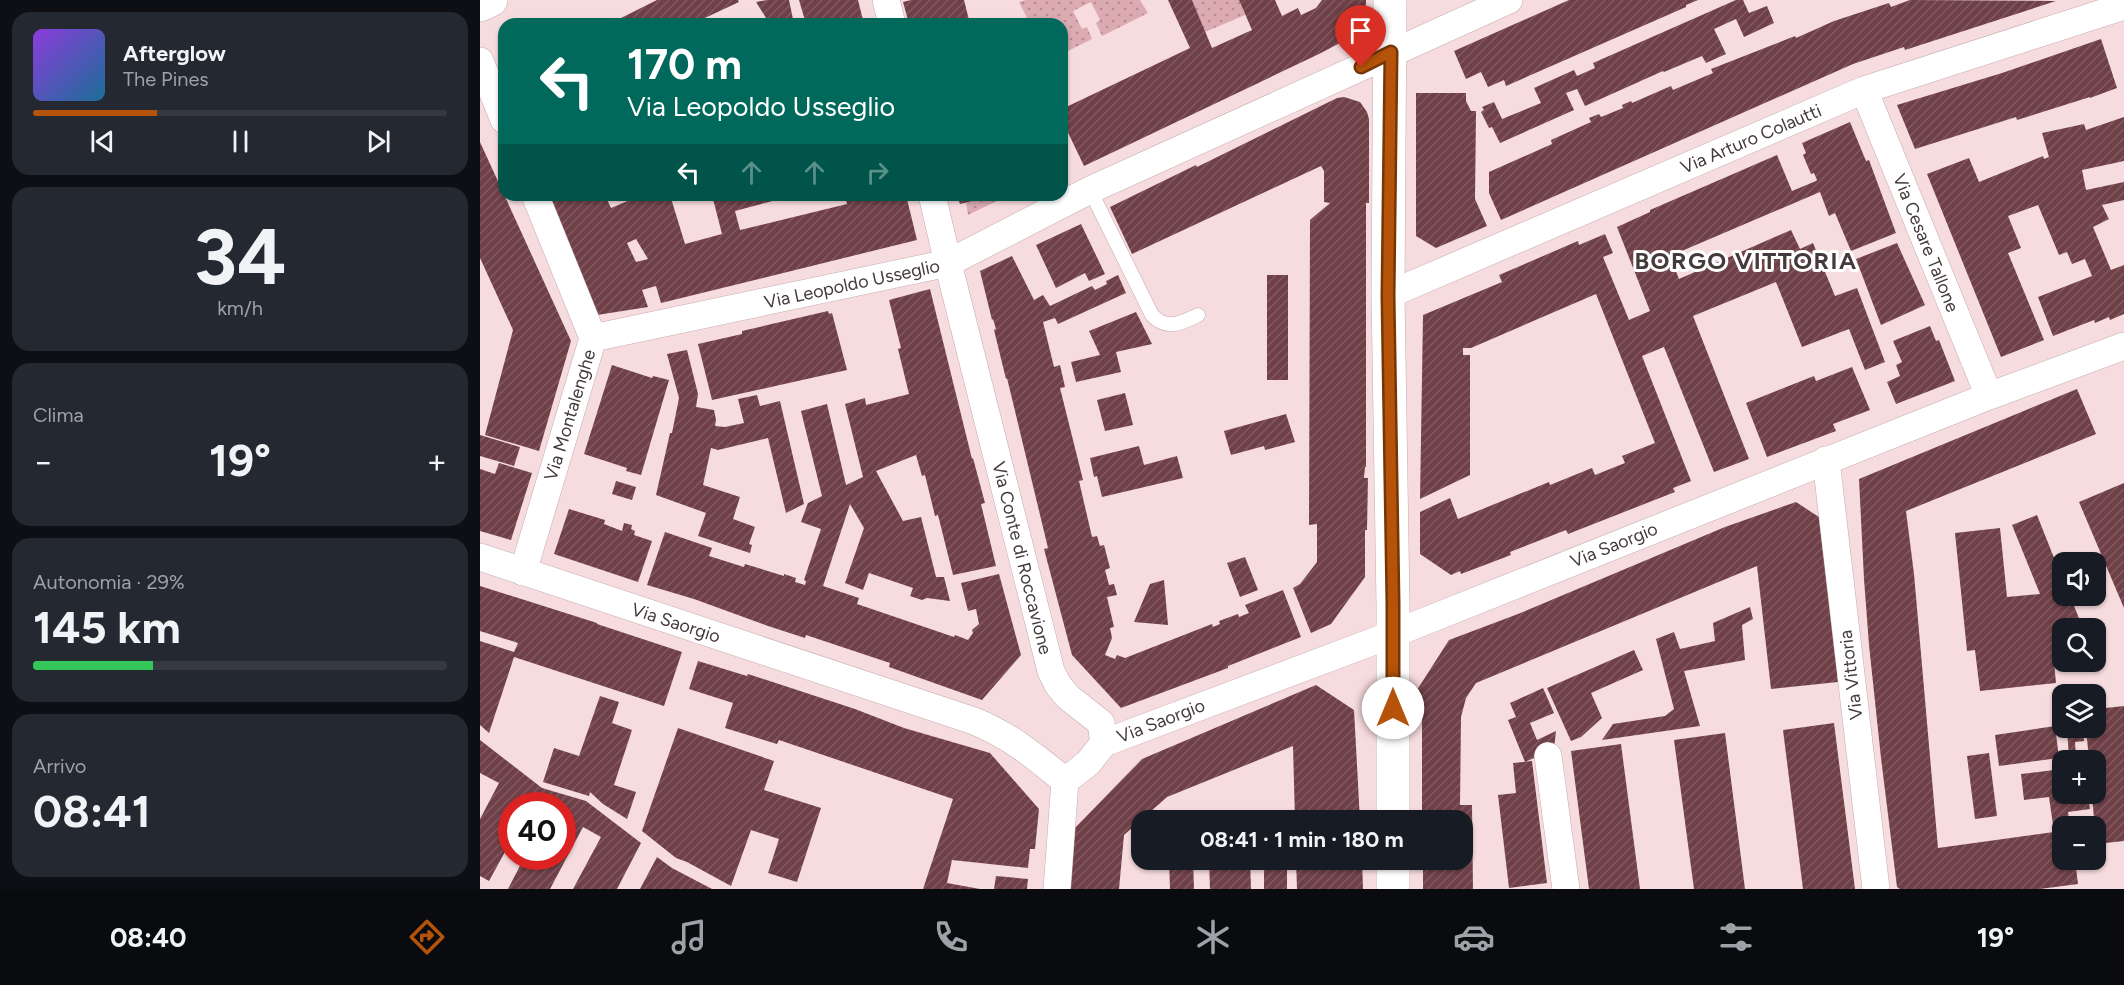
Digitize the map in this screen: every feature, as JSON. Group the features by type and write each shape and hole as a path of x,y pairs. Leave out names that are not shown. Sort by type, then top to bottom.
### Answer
{"street":[{"path":"480,4 490,0"},
{"path":"886,0 890,18"},
{"path":"1390,0 1388,296 1393,810"},
{"name":"Via Leopoldo Usseglio","path":"593,338 948,263 1090,190 1509,0"},
{"name":"Via Arturo Colautti","path":"1388,296 1864,90 2124,6"},
{"path":"480,62 498,106"},
{"name":"Via Cesare Tallone","path":"1864,90 1989,396"},
{"name":"Via Montalenghe","path":"523,572 593,338 537,201"},
{"name":"Via Conte di Roccavione","path":"933,201 1051,671 1058,685 1068,697 1101,723 1104,743"},
{"name":"Via Saorgio","path":"1104,743 1393,634 1826,460 2124,346"},
{"name":"Via Vittoria","path":"1826,460 1876,889"},
{"name":"Via Saorgio","path":"480,557 974,721 998,731 1028,750 1065,781"},
{"path":"1057,889 1065,781 1088,763 1104,743"},
{"path":"1548,756 1566,889"},
{"path":"1393,870 1393,889"}],"lane":[{"path":"1090,190 1152,315 1162,323 1170,325 1178,325 1198,315"}],"shaded area":[{"path":"1026,0 1140,0 1148,13 1102,36 1096,23 1100,20 1091,2 1073,11 1082,29 1087,27 1092,39 1068,51 1068,18 1027,18 1019,2"},
{"path":"1192,0 1239,0 1245,15 1205,32"},
{"path":"970,201 997,201 968,215 966,202"}],"building":[{"path":"657,0 738,0 739,2 705,18 621,18"},
{"path":"789,0 793,18 766,18 756,2"},
{"path":"799,0 858,0 862,18 804,18"},
{"path":"964,0 968,18 907,18 903,2"},
{"path":"1168,0 1192,0 1212,48 1252,30 1239,0 1275,0 1282,16 1298,8 1301,15 1316,8 1322,0 1366,0 1365,24 1357,34 1084,166 1068,133 1068,106 1190,48"},
{"path":"1569,0 1698,0 1506,86 1504,80 1488,87 1481,72 1466,79 1454,51"},
{"path":"1736,0 1743,0 1749,13 1767,6 1774,23 1744,37 1736,19 1714,29 1726,54 1706,63 1702,56 1585,106 1577,89 1566,93 1574,110 1500,143 1481,112 1484,110 1482,107 1494,102 1502,119 1541,103 1534,88 1574,70 1577,76 1595,68 1593,63"},
{"path":"1910,0 2056,1 1905,50 1904,47 1853,64 1501,220 1489,193 1489,172 1552,144 1551,140 1591,122 1589,118 1599,114 1601,117 1623,108 1622,105 1631,101 1632,103 1671,86 1673,90 1713,73 1711,69 1795,36 1796,38 1834,21 1889,3 1891,7"},
{"path":"2101,39 2117,88 1915,149 1897,105 2002,73"},
{"path":"1416,93 1466,93 1466,101 1471,111 1476,111 1475,199 1487,226 1436,248 1416,236"},
{"path":"1344,97 1360,102 1369,119 1369,203 1366,203 1366,467 1364,478 1368,478 1365,577 1331,624 1311,633 1293,588 1300,584 1317,562 1317,524 1309,525 1310,220 1330,203 1324,202 1324,171 1321,166 1132,254 1110,207 1337,98"},
{"path":"2124,117 2124,161 2082,170 2086,190 2124,182 2124,200 2102,205 2109,219 2093,227 2111,270 2124,265 2124,314 2095,323 2094,320 2053,336 2038,297 2092,276 2085,259 2072,264 2067,252 2059,255 2038,205 2008,216 2021,248 2008,253 2044,340 2001,357 1927,174 1969,158 1979,182 2043,156 2044,159 2049,157 2042,133 2084,124 2086,130"},
{"path":"1850,122 1866,161 1869,160 1896,233 1851,251 1835,213 1829,216 1820,192 1670,256 1679,279 1791,230 1800,249 1813,243 1835,296 1857,288 1885,362 1865,370 1849,329 1802,347 1776,282 1693,316 1749,459 1714,472 1664,347 1642,356 1691,481 1673,488 1675,492 1568,534 1566,530 1510,552 1511,555 1461,574 1460,571 1451,575 1420,554 1420,512 1450,498 1458,519 1549,482 1550,485 1592,468 1595,475 1625,463 1622,456 1655,443 1596,294 1471,348 1463,348 1463,355 1470,355 1470,475 1420,499 1423,315 1502,282 1499,275 1578,241 1579,245 1605,234 1613,253 1603,257 1629,320 1650,311 1617,227 1650,210 1777,155 1792,191 1816,181 1803,155 1806,153 1802,143"},
{"path":"480,142 498,181 498,201 507,201 571,341 539,451 485,435 513,330 480,258"},
{"path":"550,201 608,201 611,208 628,201 672,201 685,244 722,234 714,201 772,201 735,211 740,230 847,204 846,201 907,201 917,240 661,303 656,286 642,290 648,307 597,315","holes":["636,239 648,259 636,262 627,243"]},
{"path":"1081,224 1105,274 1089,281 1085,273 1056,288 1036,245"},
{"path":"1897,243 1925,305 1881,325 1856,259"},
{"path":"1012,256 1034,300 1043,295 1050,306 1092,286 1095,290 1118,275 1126,293 1058,324 1055,318 1043,322 1054,367 1060,365 1065,387 1060,388 1083,480 1079,481 1092,537 1097,536 1100,546 1104,545 1110,568 1105,570 1109,585 1114,584 1117,595 1107,597 1114,627 1110,628 1112,638 1105,655 1115,659 1117,655 1125,658 1212,624 1213,627 1220,624 1219,621 1238,614 1239,617 1249,613 1245,605 1283,590 1301,637 1228,666 1228,668 1121,708 1072,655 1044,549 1048,548 980,271"},
{"path":"1267,275 1288,275 1288,380 1267,380"},
{"path":"930,289 985,503 981,504 996,566 953,575 938,515 935,516 925,475 922,476 916,455 876,471 903,521 921,517 936,577 944,577 950,601 927,598 922,600 910,596 913,588 869,573 863,590 845,583 864,528 850,504 823,586 859,598 857,604 968,640 973,633 972,630 979,624 976,609 968,611 961,583 999,574 1021,655 982,700 889,667 890,663 806,635 805,638 647,585 665,532 712,548 709,556 744,567 745,564 784,576 784,574 796,578 795,582 805,585 804,580 821,529 801,522 808,503 822,496 801,411 827,404 846,485 863,477 845,404 865,398 866,405 909,394 889,300"},
{"path":"828,311 829,314 832,313 847,370 712,400 698,344"},
{"path":"1136,312 1152,344 1116,352 1121,372 1076,382 1071,362 1100,355 1089,331"},
{"path":"1930,326 1936,341 1939,340 1955,381 1896,404 1887,382 1900,376 1896,365 1902,362 1893,341"},
{"path":"687,350 698,394 696,407 714,410 715,426 725,427 744,423 738,399 757,395 760,406 780,401 804,504 786,513 768,438 718,450 711,448 703,485 740,497 733,519 755,527 749,544 752,545 750,553 698,536 706,513 656,495 679,398 667,354"},
{"path":"612,365 652,378 653,376 669,380 641,475 584,454"},
{"path":"1852,367 1870,410 1833,424 1836,431 1767,457 1746,403 1814,376 1816,381"},
{"path":"2077,389 2096,434 1906,511 1914,574 1938,848 2052,832 2052,870 2076,870 2078,884 2040,889 1900,889 1897,887 1869,645 1859,479"},
{"path":"1125,393 1133,425 1105,431 1097,400"},
{"path":"1286,414 1295,442 1265,450 1264,446 1231,455 1224,431"},
{"path":"480,435 520,447 514,466 480,456"},
{"path":"1139,446 1144,465 1177,456 1183,478 1102,497 1090,458"},
{"path":"499,463 532,473 511,540 480,531 480,469 495,474"},
{"path":"616,481 636,487 632,500 612,494"},
{"path":"2124,483 2124,608 2106,566 2106,552 2100,552 2079,502"},
{"path":"1796,502 1825,521 1838,682 1771,689 1757,566 1476,683 1466,698 1461,717 1460,805 1472,805 1472,810 1422,810 1422,717 1417,690 1449,640 1518,614 1725,527"},
{"path":"569,509 605,520 604,524 622,531 624,523 632,525 634,535 652,541 638,582 554,554"},
{"path":"2037,515 2052,553 2052,606 2074,606 2079,618 2052,618 2052,672 2055,672 2056,683 1980,691 1975,650 1967,651 1955,533 2000,528 2007,597 2040,594 2012,525"},
{"path":"1245,557 1258,590 1240,597 1227,563"},
{"path":"1164,580 1168,625 1134,622 1150,584"},
{"path":"480,586 682,652 664,706 514,657 489,733 480,725 480,641 514,652 518,643 480,631"},
{"path":"1750,607 1753,619 1742,625 1745,660 1684,671 1700,726 1602,740 1613,724 1665,716 1674,709 1656,639 1674,632 1680,649 1715,641 1713,623"},
{"path":"1634,650 1643,670 1591,693 1602,718 1581,737 1571,741 1547,688"},
{"path":"698,661 747,676 748,674 855,709 904,728 990,753 1039,809 1035,849 1030,849 1028,868 952,860 947,883 980,889 923,889 953,799 779,740 777,744 725,728 733,703 689,689"},
{"path":"1316,685 1354,710 1359,810 1295,810 1293,746 1167,797 1152,810 1131,810 1131,829 1124,835 1119,889 1068,889 1072,831 1142,759"},
{"path":"1543,688 1554,713 1530,723 1537,740 1556,731 1554,749 1525,762 1508,720 1516,717 1510,703"},
{"path":"600,696 619,702 612,723 632,730 614,785 636,792 627,819 603,804 590,792 589,796 543,782 554,748 579,756"},
{"path":"2124,706 2124,841 2106,843 2106,816 2094,816 2093,804 2106,804 2106,750 2088,750 2087,738 2106,738 2106,708"},
{"path":"1834,723 1855,889 1803,889 1783,730"},
{"path":"2052,726 2052,738 2056,738 2058,750 2052,750 2052,759 1999,766 1995,735"},
{"path":"678,728 774,761 764,790 821,808 797,882 768,873 779,839 751,830 731,886 676,858 642,831"},
{"path":"1725,733 1745,889 1694,889 1674,740"},
{"path":"2068,738 2084,738 2084,741 2075,742 2076,750 2068,750"},
{"path":"480,740 542,788 556,792 498,792 498,865 489,881 480,876 480,819 499,783 480,773"},
{"path":"1621,744 1640,889 1589,889 1571,751"},
{"path":"1989,753 1997,816 1975,819 1967,756"},
{"path":"1532,761 1547,883 1509,888 1498,795 1516,793 1513,763"},
{"path":"2052,770 2052,804 2089,804 2090,809 2068,812 2069,816 2052,816 2052,818 2049,797 2024,800 2021,774"},
{"path":"576,798 586,801 641,843 617,889 573,889 601,837 583,827 576,840"},
{"path":"657,857 672,868 712,889 640,889"},
{"path":"518,870 560,870 550,889 508,889"},
{"path":"1169,870 1193,870 1194,889 1170,889"},
{"path":"1209,870 1250,870 1251,889 1210,889"},
{"path":"1264,870 1287,870 1287,889 1264,889"},
{"path":"1296,870 1362,870 1363,889 1297,889"},
{"path":"1423,870 1473,870 1473,889 1423,889"},
{"path":"996,876 1028,879 1027,889 994,889"}],"district":[{"name":"BORGO VITTORIA","path":"1746,260"}],"route":[{"path":"1361,67 1391,52 1388,296 1393,708"}]}
